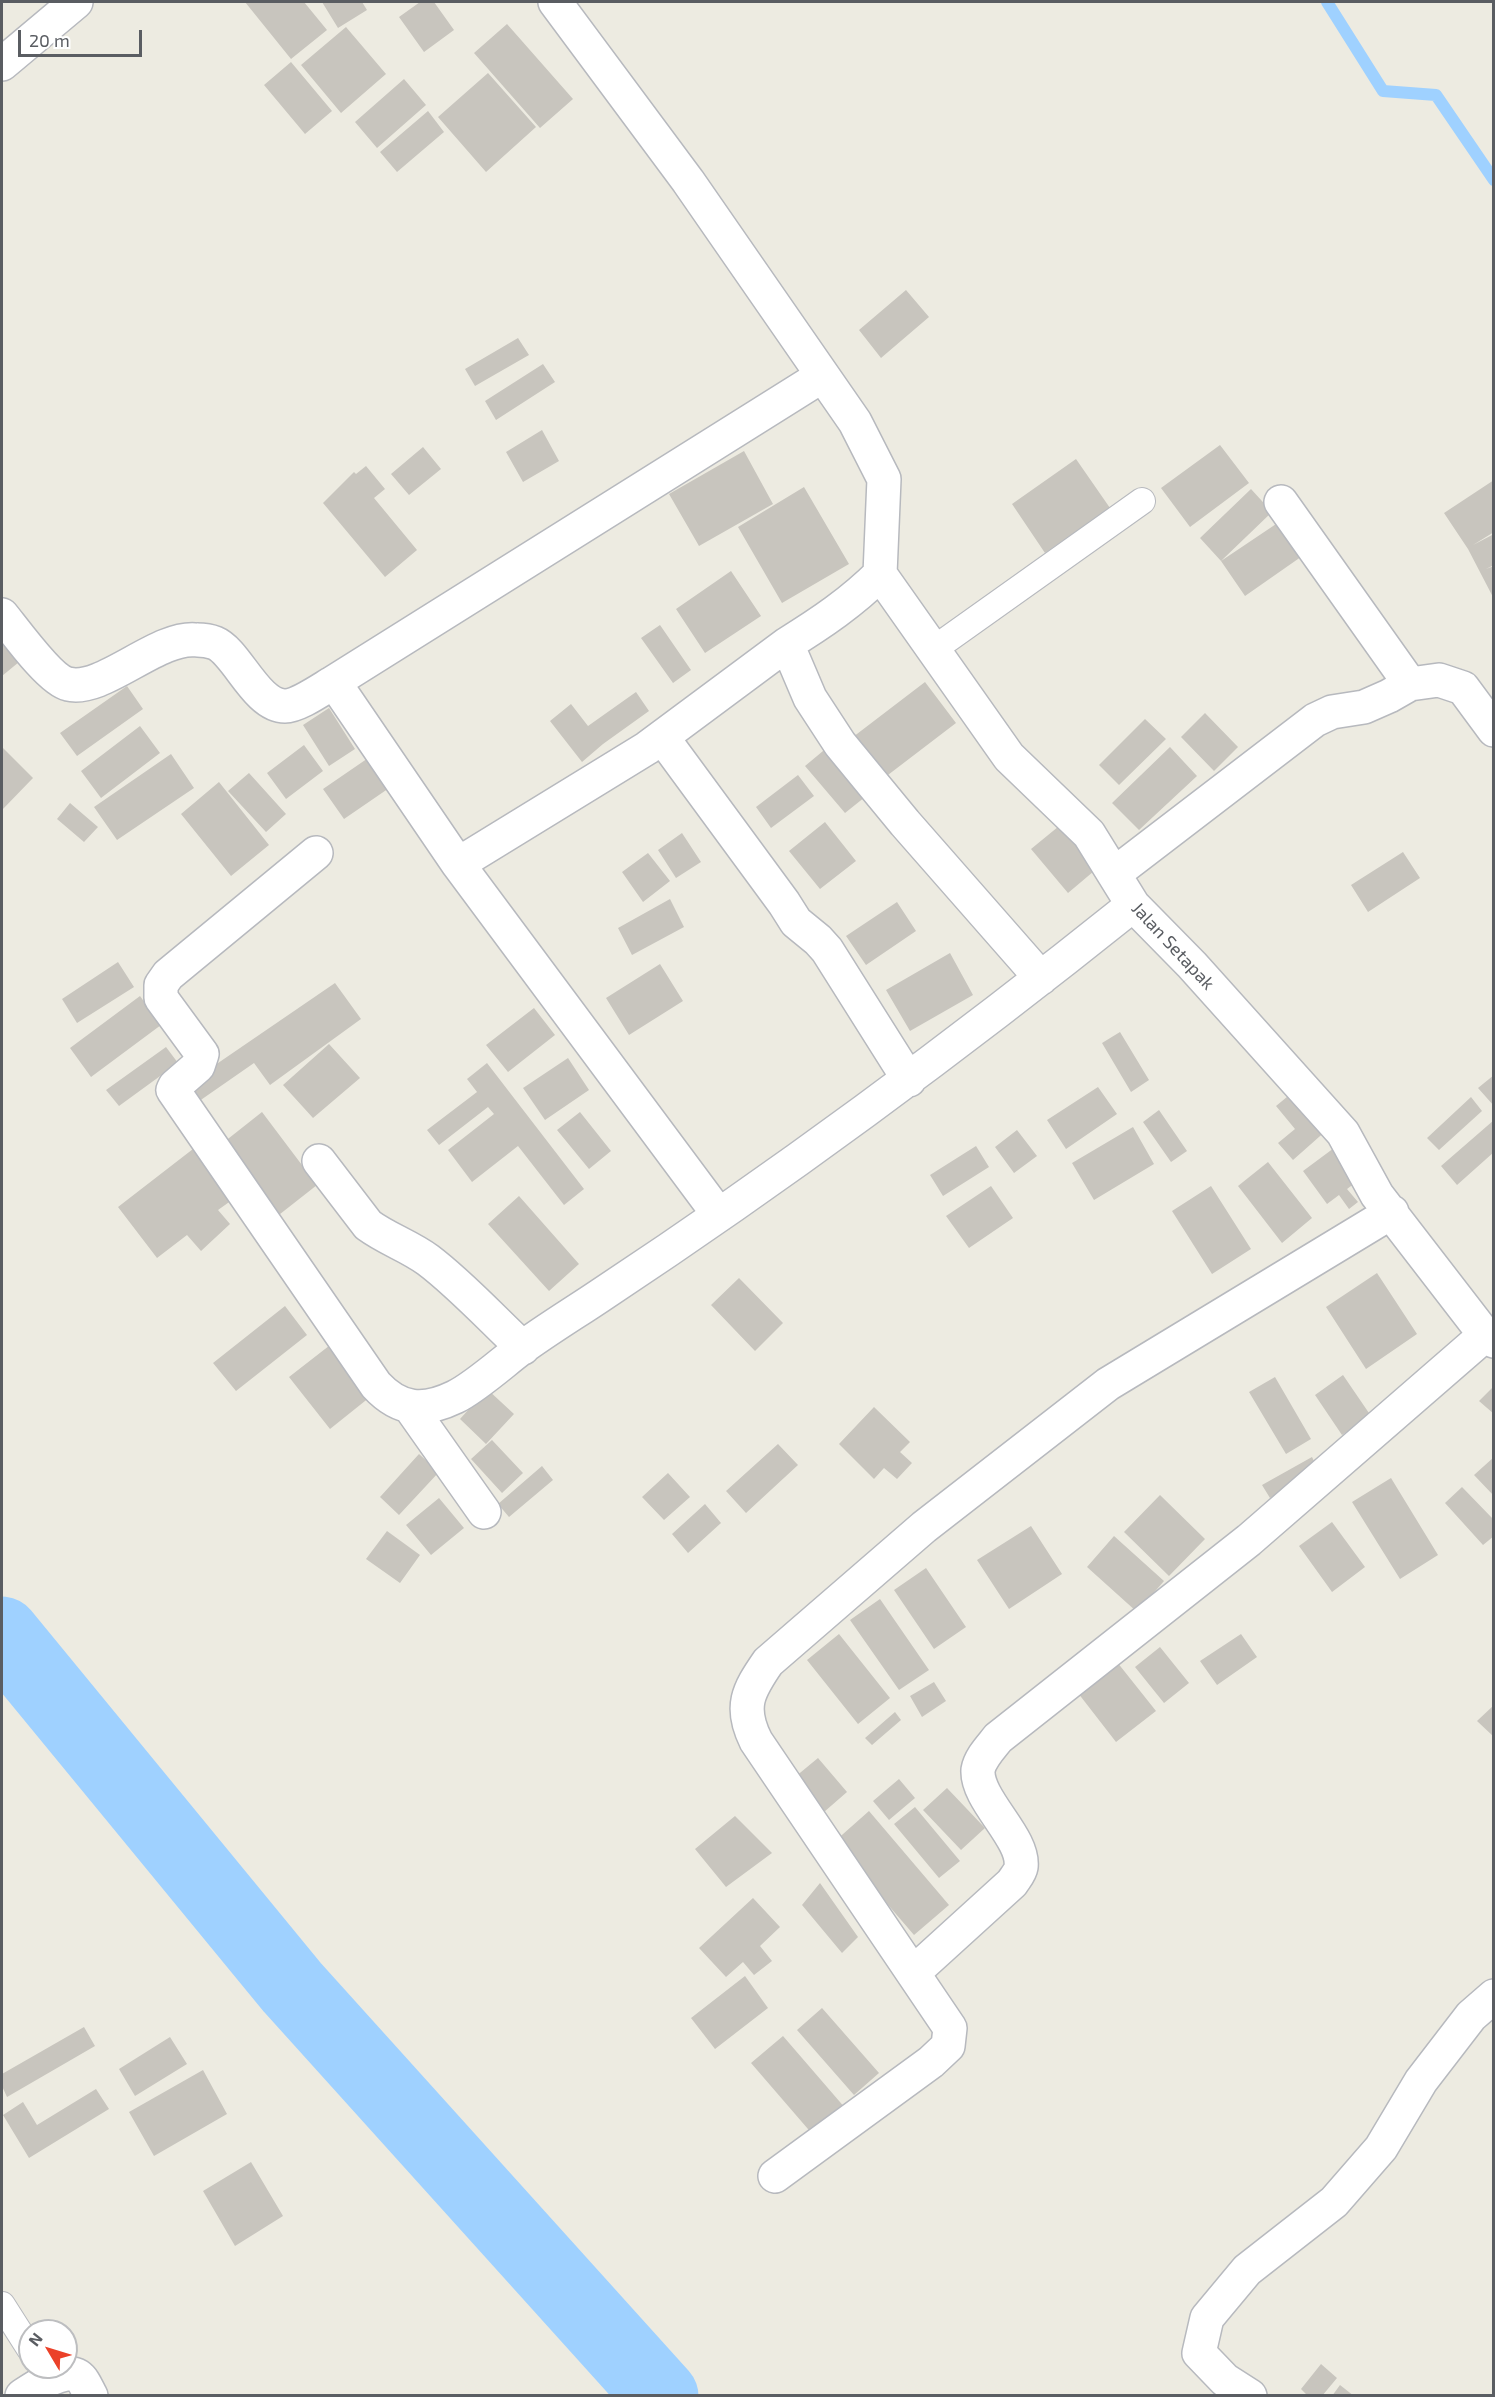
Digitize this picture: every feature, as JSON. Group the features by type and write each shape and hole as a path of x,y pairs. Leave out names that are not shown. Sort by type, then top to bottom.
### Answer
{"street":[{"path":"2,64 76,2"},
{"path":"458,864 662,737 787,644 830,618 864,591 880,574 884,479 855,422 688,181 555,2"},
{"path":"2,615 48,670 68,684 92,683 162,647 193,639 216,643 265,698 284,706 301,700 334,682 822,376"},
{"path":"1281,502 1410,684"},
{"name":"Jalan Setapak","path":"880,574 1009,757 1089,834 1133,905 1192,964 1343,1132 1377,1195 1489,1338"},
{"path":"787,644 810,698 840,744 904,823 1041,978"},
{"path":"1114,874 1315,720 1332,712 1364,707 1410,684 1439,680 1463,688 1494,730"},
{"path":"334,682 458,864 719,1215"},
{"path":"662,737 796,922 827,950 909,1080"},
{"path":"316,853 168,975 160,985 161,998 202,1054 198,1066 173,1090 376,1385 388,1398 410,1407 424,1407 456,1397 523,1348 719,1215 909,1080 1133,905"},
{"path":"319,1161 368,1225 389,1238 411,1247 431,1262 523,1348"},
{"path":"775,2176 931,2062 948,2046 950,2028 756,1741 747,1715 751,1686 768,1662 924,1527 1108,1384 1392,1212"},
{"path":"913,1973 1012,1883 1021,1869 1021,1855 983,1791 978,1770 986,1753 998,1738 1249,1539 1489,1338"},
{"path":"410,1407 484,1512"},
{"path":"1250,2396 1225,2380 1199,2353 1207,2318 1246,2270 1334,2202 1381,2148 1421,2081 1471,2016 1494,1996"},
{"path":"78,2377 91,2396"},
{"path":"22,2396 40,2379"}],"lane":[{"path":"934,649 1142,501"},
{"path":"2,2305 18,2330"}],"building":[{"path":"245,2 304,2 327,30 291,59"},
{"path":"322,2 362,2 367,10 338,28"},
{"path":"420,2 434,2 454,30 424,52 399,17"},
{"path":"507,24 573,99 540,128 474,53"},
{"path":"346,27 386,74 341,113 301,65"},
{"path":"291,62 332,111 305,134 264,85"},
{"path":"488,73 536,127 486,172 438,117"},
{"path":"404,79 426,105 377,148 355,122"},
{"path":"428,111 444,132 397,172 380,152"},
{"path":"906,290 929,317 881,358 859,330"},
{"path":"518,338 529,355 475,386 465,369"},
{"path":"543,364 555,382 496,420 485,401"},
{"path":"542,430 559,461 523,482 506,452"},
{"path":"1220,445 1249,483 1190,527 1161,488"},
{"path":"423,447 441,469 409,495 391,474"},
{"path":"744,451 773,504 699,546 669,494"},
{"path":"1076,459 1110,508 1045,553 1012,504"},
{"path":"366,466 385,489 374,498 417,550 385,577 323,503 354,472 356,474"},
{"path":"1494,480 1494,532 1473,545 1494,534 1494,565 1486,569 1494,566 1494,599 1468,549 1444,513"},
{"path":"804,487 849,564 782,603 738,527"},
{"path":"1251,489 1272,512 1221,561 1200,538"},
{"path":"1285,518 1308,552 1245,596 1221,561"},
{"path":"731,571 761,616 705,653 676,609"},
{"path":"660,625 691,670 673,683 641,638"},
{"path":"2,641 19,662 2,676"},
{"path":"925,682 956,723 884,778 853,737"},
{"path":"127,686 143,709 77,756 60,733"},
{"path":"636,692 649,711 582,762 550,721 571,704 588,726"},
{"path":"329,708 355,749 329,766 303,725"},
{"path":"1205,713 1238,747 1214,771 1181,737"},
{"path":"1145,719 1166,739 1119,785 1099,765"},
{"path":"140,726 160,753 101,798 81,771"},
{"path":"304,745 323,771 286,799 267,773"},
{"path":"829,746 870,793 845,813 805,766"},
{"path":"2,747 33,778 2,810"},
{"path":"1170,747 1197,776 1139,830 1112,803"},
{"path":"171,754 194,788 117,840 94,807"},
{"path":"374,754 395,784 344,819 323,789"},
{"path":"249,773 286,814 266,832 228,791"},
{"path":"798,775 814,796 771,828 756,807"},
{"path":"219,782 269,845 231,876 181,814"},
{"path":"70,803 98,827 84,842 57,819"},
{"path":"825,822 856,861 820,889 789,851"},
{"path":"1064,822 1100,866 1068,893 1031,849"},
{"path":"682,833 701,862 676,878 658,850"},
{"path":"1403,852 1420,878 1368,912 1351,885"},
{"path":"648,853 670,881 643,902 622,872"},
{"path":"670,899 684,927 632,955 618,928"},
{"path":"897,902 916,931 866,965 846,936"},
{"path":"950,953 973,995 910,1031 886,990"},
{"path":"118,962 134,987 77,1023 62,999"},
{"path":"660,964 683,1001 629,1035 606,998"},
{"path":"335,983 361,1019 270,1085 254,1063 195,1104 183,1087"},
{"path":"140,996 161,1025 91,1077 70,1048"},
{"path":"534,1008 555,1035 508,1072 486,1045"},
{"path":"1120,1032 1149,1080 1131,1092 1102,1043"},
{"path":"329,1044 360,1078 313,1118 283,1085"},
{"path":"166,1047 178,1063 119,1106 106,1090"},
{"path":"568,1058 589,1090 545,1120 523,1088"},
{"path":"487,1063 584,1189 564,1205 518,1146 472,1182 448,1150 494,1114 488,1107 439,1145 427,1130 477,1092 467,1079"},
{"path":"1494,1075 1494,1106 1478,1088"},
{"path":"1098,1087 1117,1114 1066,1149 1047,1120"},
{"path":"1293,1092 1328,1129 1293,1160 1278,1143 1295,1129 1276,1106"},
{"path":"1471,1097 1482,1111 1439,1150 1427,1138"},
{"path":"1159,1110 1187,1151 1171,1162 1143,1122"},
{"path":"262,1112 317,1185 275,1218 219,1146"},
{"path":"580,1112 611,1151 589,1169 557,1130"},
{"path":"1494,1120 1494,1152 1457,1185 1441,1166"},
{"path":"1133,1127 1154,1164 1094,1200 1072,1163"},
{"path":"1017,1130 1037,1156 1014,1173 995,1147"},
{"path":"976,1146 989,1167 943,1196 930,1175"},
{"path":"1334,1148 1359,1180 1347,1189 1358,1202 1349,1209 1339,1195 1327,1204 1303,1171"},
{"path":"193,1149 232,1200 218,1210 230,1224 201,1251 187,1235 157,1258 118,1207"},
{"path":"1268,1162 1312,1218 1282,1243 1238,1186"},
{"path":"991,1186 1013,1218 969,1248 946,1216"},
{"path":"1211,1186 1251,1249 1212,1274 1172,1211"},
{"path":"519,1196 579,1264 549,1291 488,1224"},
{"path":"1377,1273 1417,1334 1366,1369 1326,1307"},
{"path":"739,1278 783,1323 755,1351 711,1305"},
{"path":"285,1306 307,1335 236,1391 213,1363"},
{"path":"334,1342 375,1393 330,1429 289,1377"},
{"path":"1343,1375 1371,1416 1342,1435 1315,1395"},
{"path":"1275,1377 1311,1439 1286,1454 1249,1392"},
{"path":"1494,1386 1494,1414 1479,1401"},
{"path":"487,1389 514,1414 486,1444 460,1419"},
{"path":"874,1407 910,1442 900,1452 912,1463 897,1479 884,1468 874,1479 839,1444"},
{"path":"492,1440 523,1473 502,1493 471,1459"},
{"path":"778,1444 798,1465 746,1513 726,1491"},
{"path":"419,1454 439,1472 399,1515 380,1497"},
{"path":"1312,1457 1319,1471 1270,1498 1262,1485"},
{"path":"1494,1457 1494,1496 1474,1475"},
{"path":"542,1466 553,1480 509,1517 498,1504"},
{"path":"668,1473 690,1497 664,1520 642,1497"},
{"path":"1391,1478 1438,1555 1400,1579 1352,1502"},
{"path":"1462,1487 1494,1520 1494,1536 1483,1545 1445,1503"},
{"path":"1160,1495 1205,1539 1169,1576 1124,1532"},
{"path":"439,1498 464,1528 431,1555 406,1525"},
{"path":"705,1504 721,1523 688,1553 672,1534"},
{"path":"1332,1522 1365,1567 1332,1592 1299,1546"},
{"path":"1031,1526 1062,1574 1009,1609 977,1560"},
{"path":"387,1531 420,1555 400,1583 366,1559"},
{"path":"1114,1536 1164,1581 1137,1612 1087,1567"},
{"path":"926,1568 966,1627 934,1649 894,1590"},
{"path":"880,1599 929,1670 899,1690 850,1620"},
{"path":"839,1634 890,1698 858,1724 807,1660"},
{"path":"1241,1634 1257,1657 1217,1685 1200,1661"},
{"path":"1160,1647 1189,1683 1164,1703 1135,1667"},
{"path":"1117,1662 1156,1711 1116,1742 1078,1693"},
{"path":"934,1682 946,1701 922,1717 910,1696"},
{"path":"1494,1705 1494,1737 1477,1721"},
{"path":"895,1712 901,1720 872,1745 865,1738"},
{"path":"818,1758 847,1792 824,1812 795,1777"},
{"path":"899,1779 915,1798 889,1820 873,1801"},
{"path":"947,1788 985,1828 961,1850 923,1810"},
{"path":"915,1807 960,1861 939,1878 894,1824"},
{"path":"869,1811 949,1905 914,1935 834,1842"},
{"path":"735,1816 772,1853 726,1887 695,1849"},
{"path":"820,1883 858,1937 842,1953 802,1905"},
{"path":"753,1898 780,1927 760,1946 772,1961 754,1975 743,1962 726,1977 699,1948"},
{"path":"745,1976 768,2008 715,2049 691,2018"},
{"path":"822,2008 879,2073 854,2095 797,2030"},
{"path":"84,2027 95,2046 7,2097 2,2086 2,2074"},
{"path":"783,2036 846,2109 814,2136 751,2063"},
{"path":"170,2037 187,2064 135,2096 119,2069"},
{"path":"203,2070 227,2114 154,2156 129,2112"},
{"path":"96,2089 109,2109 29,2158 3,2115 23,2102 37,2125"},
{"path":"251,2162 283,2216 235,2246 203,2191"},
{"path":"1321,2364 1337,2378 1322,2396 1308,2396 1301,2389"},
{"path":"1340,2385 1354,2396 1332,2396"}],"waterway":[{"path":"1327,2 1383,91 1436,95 1494,180"},
{"path":"2,1634 292,1987 661,2396"}]}
